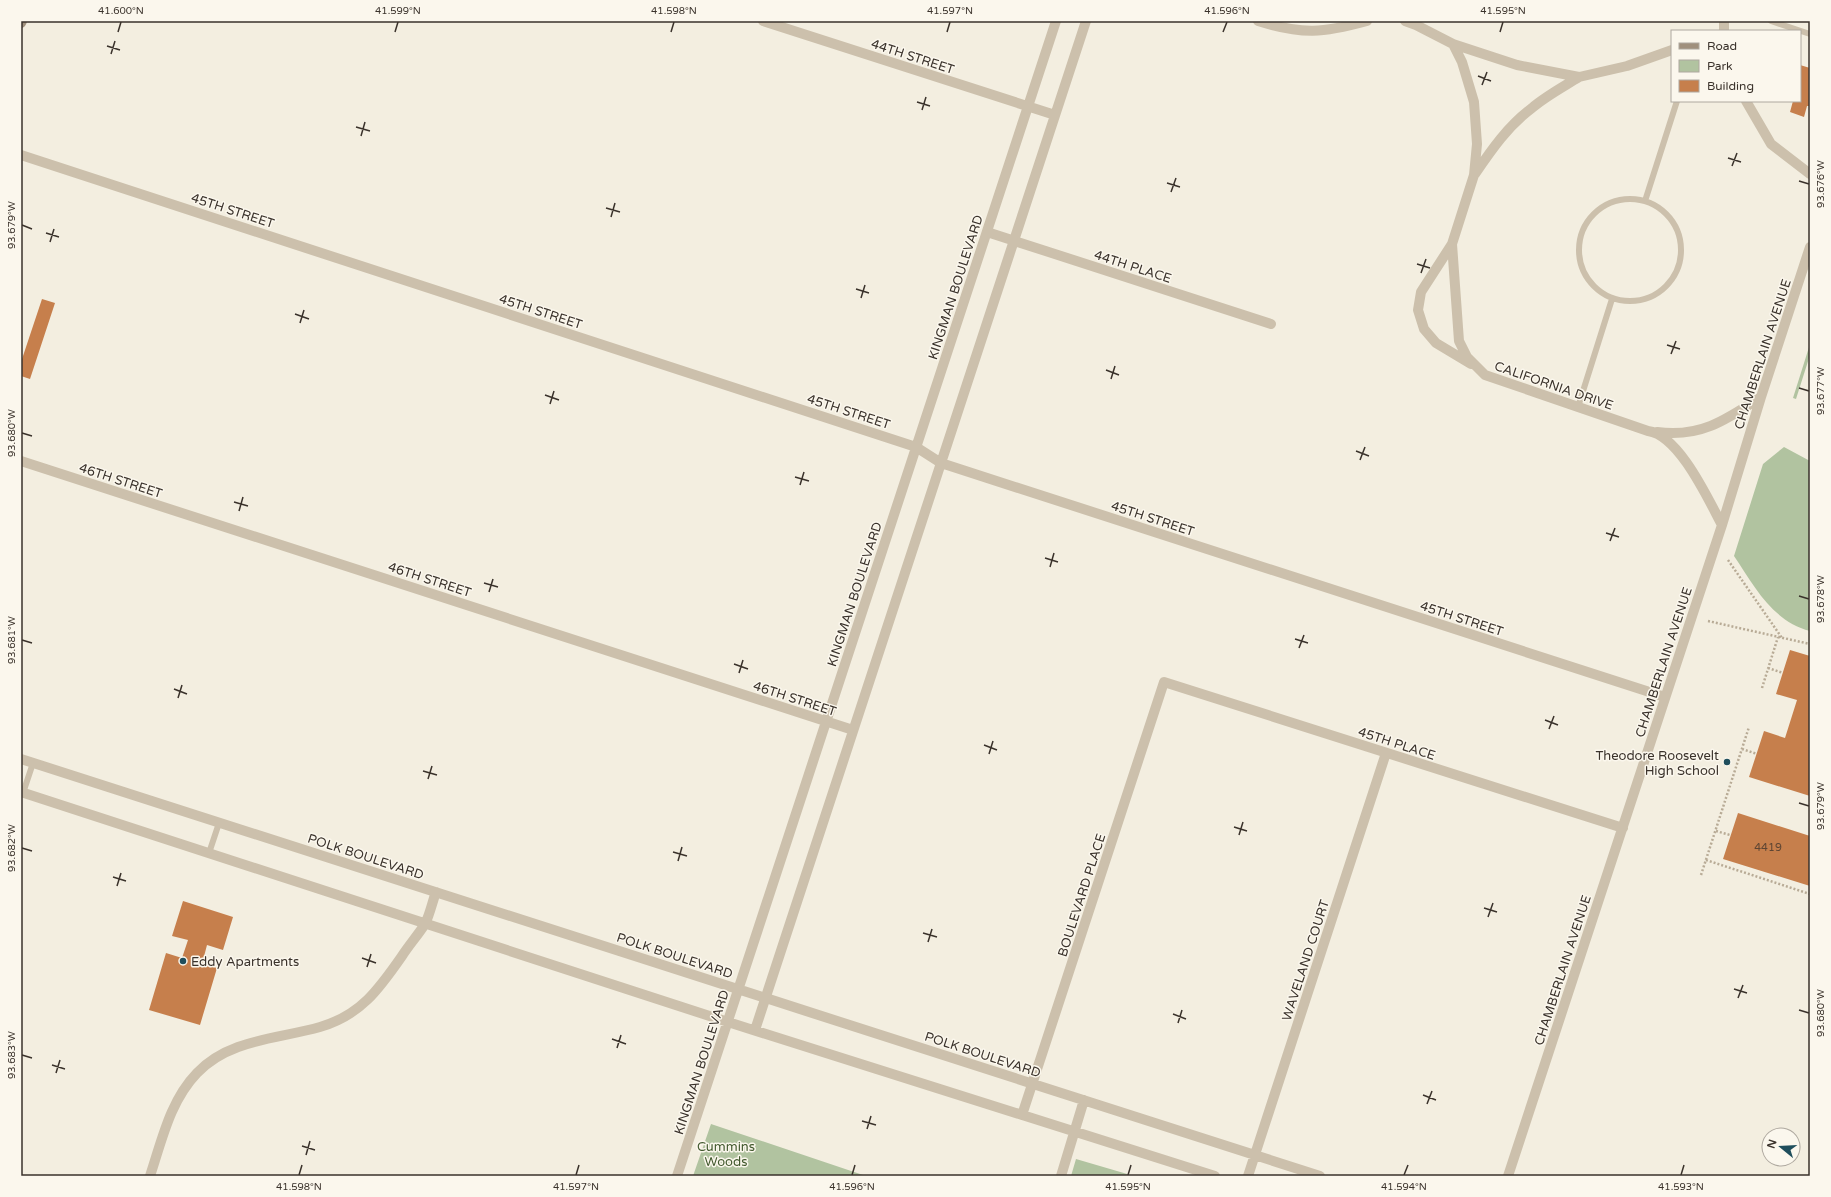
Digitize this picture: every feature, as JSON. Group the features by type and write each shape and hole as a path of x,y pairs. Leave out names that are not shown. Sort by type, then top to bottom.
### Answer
{"street":[{"name":"44TH STREET","path":"762,21 1055,115"},
{"name":"KINGMAN BOULEVARD","path":"677,1176 1056,21"},
{"path":"755,1030 1086,21"},
{"path":"1258,21 1284,29 1311,32 1338,29 1367,21"},
{"path":"1405,21 1453,44 1518,64 1579,77 1627,66 1671,53"},
{"name":"CALIFORNIA DRIVE","path":"1453,44 1462,62 1474,102 1477,144 1474,175 1452,244 1459,341 1467,357 1485,375 1648,431 1672,434 1694,432 1715,426 1761,397"},
{"name":"CALIFORNIA DRIVE","path":"1474,175 1499,139 1515,122 1532,107 1579,77"},
{"path":"1747,102 1771,144 1810,174"},
{"name":"45TH STREET","path":"21,155 916,447 941,463 1665,697"},
{"name":"44TH PLACE","path":"987,232 1271,324"},
{"path":"1452,244 1421,292 1418,310 1424,328 1436,343 1476,367"},
{"name":"CHAMBERLAIN AVENUE","path":"1508,1176 1722,525 1761,397 1810,247"},
{"path":"1657,432 1679,453 1690,467 1722,525"},
{"name":"46TH STREET","path":"21,461 853,730"},
{"name":"45TH PLACE","path":"1164,682 1623,828"},
{"name":"BOULEVARD PLACE","path":"1022,1115 1164,682"},
{"name":"WAVELAND COURT","path":"1248,1176 1386,753"},
{"name":"POLK BOULEVARD","path":"21,759 1320,1176"},
{"path":"22,793 728,1022 1215,1176"},
{"path":"150,1176 171,1112 182,1090 198,1072 217,1057 244,1045 320,1027 341,1020 361,1008 377,992 425,923 436,892"},
{"path":"1061,1176 1084,1100"}],"lane":[{"path":"1770,21 1798,30"},
{"path":"1645,201 1677,102"},
{"path":"1628,198 1645,201 1657,206 1669,216 1675,224 1680,239 1681,255 1677,271 1668,285 1654,296 1638,302 1621,302 1612,299 1604,296 1591,285 1580,265 1578,249 1581,233 1588,219 1599,208 1613,201 1628,198"},
{"path":"1578,407 1612,299"},
{"path":"22,793 33,763"},
{"path":"209,853 219,823"}],"path":[{"path":"1728,560 1782,638"},
{"path":"1708,621 1810,644"},
{"path":"1762,688 1778,637"},
{"path":"1768,668 1783,673"},
{"path":"1701,875 1749,727"},
{"path":"1742,749 1757,754"},
{"path":"1716,831 1730,835"},
{"path":"1706,860 1810,894"}],"green space":[{"path":"1810,344 1810,355 1796,399 1793,398"},
{"path":"1784,447 1810,461 1810,631 1797,626 1775,611 1757,591 1734,556 1763,464"},
{"name":"Cummins Woods","path":"711,1124 866,1176 693,1176"},
{"path":"1076,1159 1134,1176 1071,1176"}],"building":[{"path":"1801,65 1810,68 1810,106 1807,106 1804,117 1790,112 1793,102 1801,102"},
{"path":"42,299 55,303 30,379 21,376 21,362"},
{"path":"1790,650 1810,656 1810,796 1749,777 1764,731 1785,738 1797,700 1776,694"},
{"path":"1738,813 1810,836 1810,886 1723,859"},
{"name":"Eddy Apartments","path":"183,901 233,917 223,950 207,945 202,964 217,968 200,1025 149,1010 166,953 182,958 188,940 172,936"}],"place":[{"name":"Theodore Roosevelt High School","path":"1727,762"},
{"name":"Eddy Apartments","path":"183,961"}]}
